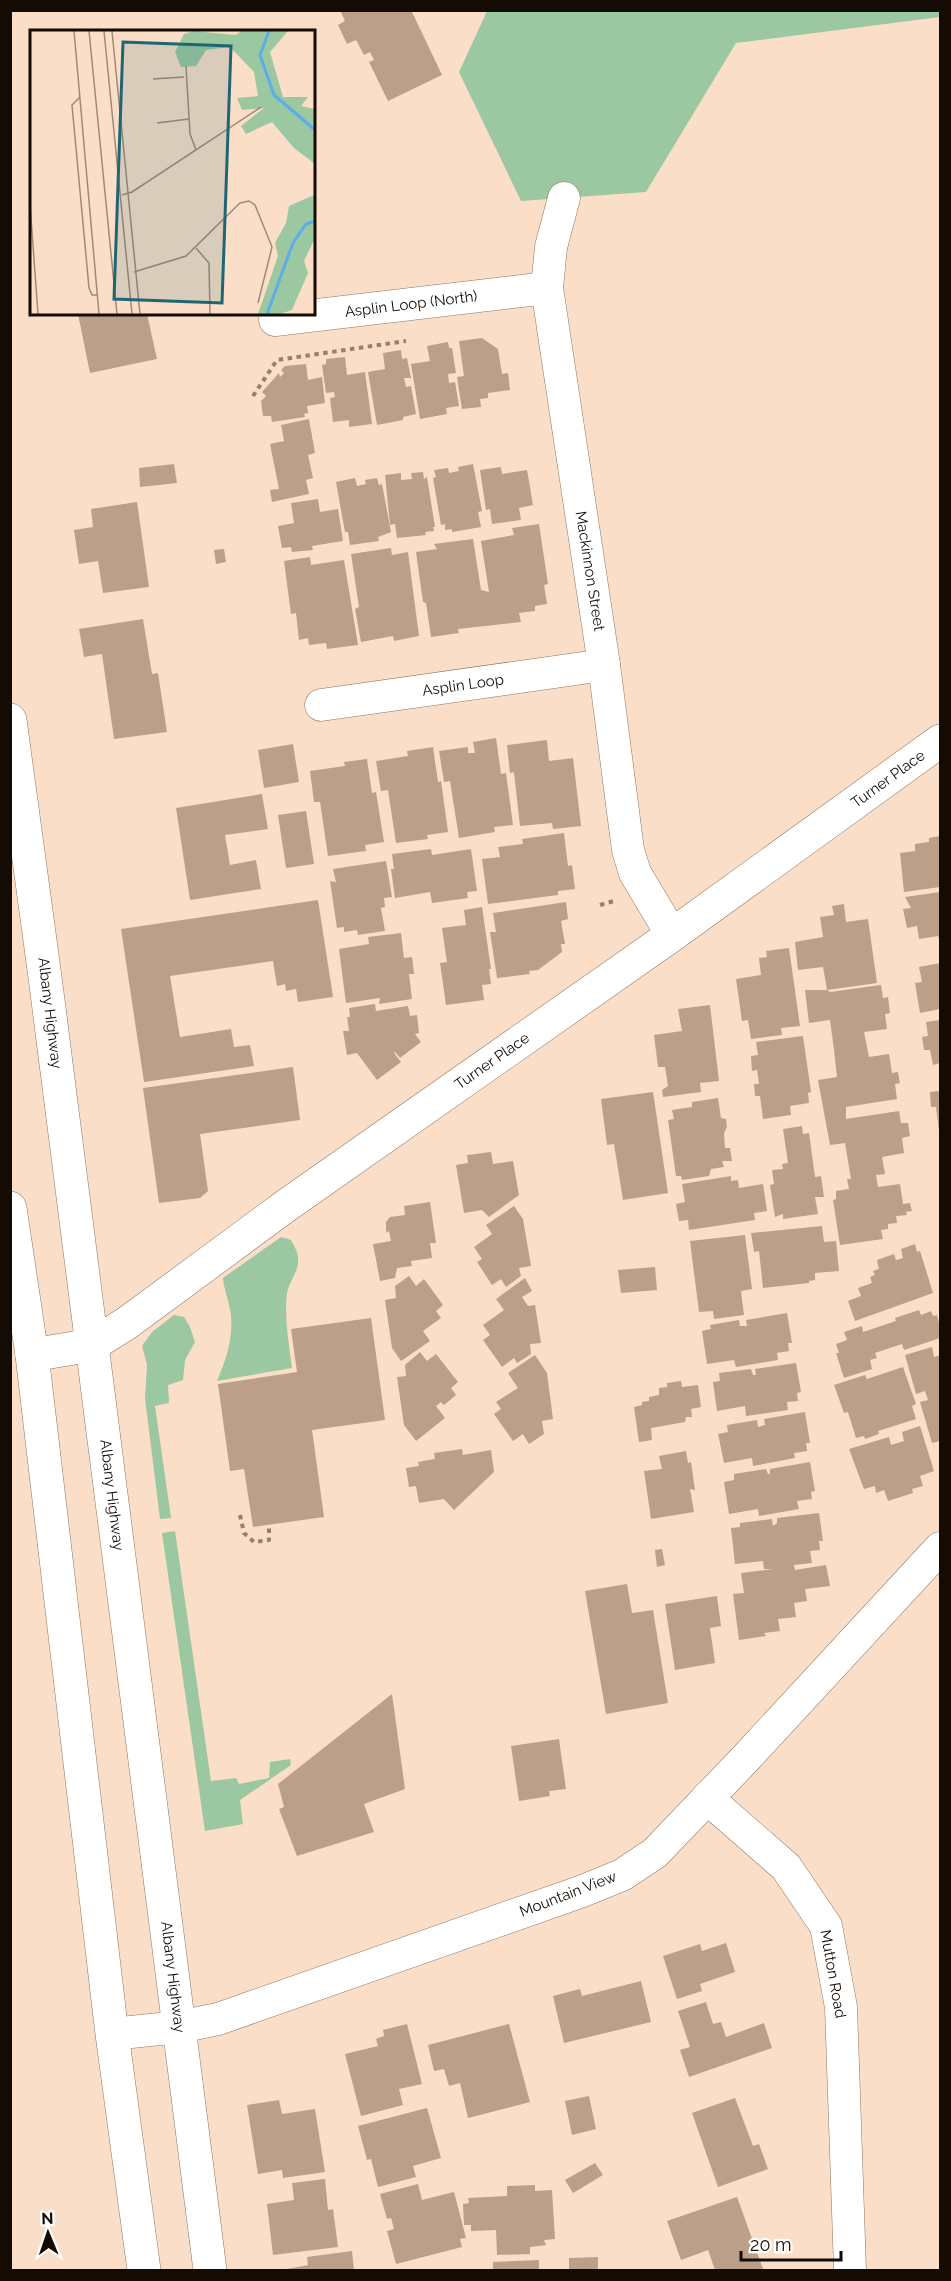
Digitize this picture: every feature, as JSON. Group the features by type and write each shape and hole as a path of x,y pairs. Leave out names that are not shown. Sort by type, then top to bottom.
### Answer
{"main road":[{"name":"Albany Highway","path":"10,720 210,2271"},
{"name":"Turner Place","path":"32,1355 92,1345 127,1323 287,1205 672,935 940,741"},
{"path":"10,1208 32,1355 112,2034 144,2271"}],"street":[{"name":"Mackinnon Street","path":"564,198 551,247 547,288 604,665 620,798 631,861 641,885 672,935"},
{"name":"Asplin Loop (North)","path":"275,320 547,288"},
{"name":"Asplin Loop","path":"321,705 604,665"},
{"name":"Mountain View","path":"112,2034 179,2027 229,2015 580,1892 622,1875 655,1853 940,1548"},
{"name":"Mutton Road","path":"707,1798 786,1867 826,1926 841,2007 850,2271"}],"path":[{"path":"253,396 277,360 417,339"},
{"path":"240,1515 244,1533 254,1542 269,1540 269,1524"}],"green space":[{"path":"487,11 940,11 940,17 736,43 646,192 521,201 459,72"},
{"path":"281,1237 291,1240 298,1259 297,1270 288,1289 286,1302 292,1368 217,1381 226,1357 231,1333 230,1311 223,1278"},
{"path":"174,1315 184,1317 195,1342 185,1360 183,1380 168,1385 169,1403 155,1406 171,1518 160,1519 145,1398 147,1365 142,1346 152,1332"},
{"path":"175,1531 211,1781 236,1778 239,1784 269,1778 270,1762 290,1759 291,1765 240,1800 243,1824 205,1831 162,1533"}],"building":[{"path":"340,10 411,10 442,75 388,101 369,62 374,60 370,52 364,55 356,40 347,44 338,25 345,21"},
{"path":"78,315 147,315 157,359 90,373"},
{"path":"482,338 498,349 502,374 508,373 510,390 488,393 488,398 480,399 481,407 462,409 457,377 464,376 459,341"},
{"path":"448,342 449,348 452,348 456,373 448,374 449,383 455,382 459,406 446,408 447,414 420,419 411,364 430,361 427,346"},
{"path":"401,350 402,359 407,358 411,378 404,378 406,387 411,386 416,414 403,417 403,420 377,425 368,372 385,369 383,353"},
{"path":"345,357 347,375 365,372 372,424 349,427 349,420 333,422 330,398 335,397 334,392 326,393 322,365 326,364 326,359"},
{"path":"306,364 308,380 322,377 325,403 307,406 308,413 304,414 305,417 272,422 271,416 263,416 261,401 266,396 262,392 279,373 280,377 284,373 281,370 285,366"},
{"path":"309,419 315,453 308,455 313,478 306,480 309,494 272,502 270,490 279,489 270,444 284,441 281,425"},
{"path":"174,464 177,483 140,487 139,468"},
{"path":"473,464 482,511 478,512 481,527 452,532 452,529 445,530 445,524 441,525 433,478 436,477 434,470 448,468 449,473 459,471 458,467"},
{"path":"501,467 502,474 527,470 533,505 519,508 521,520 492,524 490,509 486,510 480,470"},
{"path":"423,472 424,479 427,477 434,531 425,532 426,535 397,538 395,524 390,525 385,475 401,473 401,480 412,479 411,473"},
{"path":"355,478 357,486 366,484 365,480 377,478 379,485 382,484 391,532 378,537 379,541 350,545 348,532 345,532 336,482"},
{"path":"318,499 320,512 338,509 343,541 312,546 313,550 292,552 291,547 282,548 278,526 294,523 291,503"},
{"path":"137,502 149,587 103,593 98,561 79,564 74,530 93,527 91,509"},
{"path":"539,524 548,584 544,585 547,604 535,606 535,611 519,613 521,622 458,629 459,633 431,637 416,552 437,549 434,544 473,539 481,590 489,592 481,541 514,535 512,528"},
{"path":"391,548 392,555 408,552 419,636 394,641 393,636 361,642 355,609 359,607 351,554"},
{"path":"224,549 226,562 216,564 214,550"},
{"path":"310,557 311,565 344,560 358,645 327,649 326,643 309,645 308,638 299,640 296,613 291,614 284,561"},
{"path":"143,619 152,674 158,673 167,732 114,739 102,654 84,657 79,629"},
{"path":"496,738 501,774 506,773 513,825 494,827 495,832 459,838 450,781 444,782 439,751 468,747 468,753 475,753 473,742"},
{"path":"547,740 549,761 573,758 581,826 553,829 552,823 520,826 514,772 510,773 507,745"},
{"path":"293,744 299,782 264,788 258,750"},
{"path":"433,747 438,782 441,781 448,832 427,835 428,839 396,843 388,790 381,791 376,761 408,756 407,751"},
{"path":"367,759 372,793 376,792 384,842 365,845 366,851 328,856 320,802 314,802 310,771 345,766 344,762"},
{"path":"262,794 268,829 225,835 230,865 256,860 261,889 190,900 176,808"},
{"path":"306,811 314,864 286,868 278,815"},
{"path":"564,833 568,866 572,865 575,889 558,891 558,895 488,904 482,859 500,857 498,847 523,844 522,839"},
{"path":"940,836 940,887 904,892 900,853 915,851 915,844 929,842 929,838"},
{"path":"431,849 432,855 471,849 477,891 467,892 468,898 432,903 430,892 395,898 391,869 394,869 392,854"},
{"path":"386,861 392,897 384,898 385,907 381,908 385,931 358,935 357,930 344,932 344,927 337,928 330,881 336,882 333,869"},
{"path":"940,892 940,942 938,936 919,939 917,926 907,928 903,909 911,908 905,897"},
{"path":"318,900 333,997 298,1002 296,989 286,991 285,984 277,986 273,961 170,976 180,1037 231,1029 234,1047 250,1045 254,1066 144,1082 121,929"},
{"path":"566,902 568,919 561,921 565,944 561,944 562,952 538,970 529,971 530,974 497,978 490,932 496,932 493,913"},
{"path":"844,904 846,922 868,919 877,983 827,990 823,967 798,970 795,942 823,937 820,917 834,915 832,906"},
{"path":"482,907 491,984 482,985 484,1000 446,1005 440,963 447,962 442,928 466,925 464,910"},
{"path":"401,933 404,958 412,957 414,974 409,974 412,999 379,1004 380,998 346,1003 339,949 369,944 368,937"},
{"path":"789,948 800,1026 781,1028 782,1035 751,1039 748,1020 742,1021 736,979 761,975 759,958 767,957 766,951"},
{"path":"940,963 940,1009 920,1013 915,983 922,982 919,967"},
{"path":"881,985 883,998 888,997 890,1013 885,1014 887,1029 864,1032 869,1057 889,1054 892,1073 898,1072 900,1083 895,1084 897,1099 846,1107 846,1119 899,1111 901,1123 908,1123 910,1136 902,1138 904,1153 882,1157 885,1174 876,1175 878,1187 900,1184 903,1204 910,1203 912,1211 906,1212 907,1215 896,1216 897,1223 888,1224 888,1229 881,1230 883,1239 840,1245 833,1200 836,1199 836,1191 849,1189 847,1179 851,1179 845,1143 830,1145 818,1080 837,1077 830,1020 809,1023 805,990 830,992"},
{"path":"375,1004 376,1011 408,1006 410,1016 417,1015 419,1033 415,1034 421,1042 400,1058 395,1052 401,1062 377,1080 357,1053 347,1055 343,1031 349,1031 347,1017 350,1017 349,1008"},
{"path":"710,1005 719,1081 700,1083 701,1092 663,1097 662,1090 668,1086 665,1067 658,1067 654,1035 682,1031 678,1009"},
{"path":"940,1020 940,1063 933,1065 930,1050 924,1050 922,1037 928,1036 926,1022"},
{"path":"803,1036 811,1092 808,1093 809,1103 790,1106 791,1115 763,1119 760,1096 755,1096 754,1084 759,1084 757,1070 752,1071 751,1056 758,1055 756,1042"},
{"path":"293,1067 300,1120 200,1134 208,1191 200,1198 159,1203 143,1088"},
{"path":"940,1091 939,1131 936,1107 931,1107 930,1092"},
{"path":"653,1092 668,1193 623,1200 614,1144 607,1145 601,1099"},
{"path":"718,1098 721,1118 726,1119 725,1148 730,1148 732,1161 722,1161 724,1167 711,1169 709,1176 682,1180 681,1176 676,1176 668,1120 674,1119 672,1110 692,1107 692,1102"},
{"path":"802,1126 803,1134 809,1133 815,1177 821,1176 824,1197 815,1197 818,1214 783,1219 783,1214 775,1217 770,1185 774,1184 772,1170 783,1169 782,1164 788,1163 783,1129"},
{"path":"491,1152 493,1164 513,1161 519,1195 489,1217 482,1210 464,1213 456,1165 468,1163 467,1155"},
{"path":"731,1176 731,1181 738,1180 739,1188 763,1184 767,1211 754,1213 755,1220 689,1230 688,1220 679,1221 676,1204 685,1202 682,1184"},
{"path":"430,1202 436,1243 430,1243 432,1258 411,1261 412,1266 397,1268 395,1278 380,1281 373,1244 391,1241 389,1231 386,1233 386,1222 390,1217 405,1215 404,1206"},
{"path":"514,1206 523,1219 531,1266 519,1268 521,1276 506,1287 501,1279 492,1285 477,1262 482,1259 474,1247 492,1234 486,1225"},
{"path":"822,1226 824,1242 836,1241 839,1271 815,1273 815,1280 809,1283 763,1288 759,1251 754,1252 751,1233"},
{"path":"745,1235 752,1289 741,1291 744,1315 714,1319 713,1311 699,1312 690,1241"},
{"path":"915,1244 917,1252 920,1251 933,1293 855,1321 848,1301 861,1296 858,1288 872,1283 870,1277 875,1275 873,1271 879,1269 877,1260 894,1254 896,1260 903,1258 901,1249"},
{"path":"655,1267 657,1290 621,1293 618,1270"},
{"path":"409,1276 416,1286 424,1279 443,1305 436,1311 441,1318 423,1331 430,1341 401,1361 392,1348 385,1300 396,1298 395,1286"},
{"path":"525,1278 532,1291 522,1297 528,1306 535,1305 541,1343 530,1344 531,1354 517,1363 514,1358 502,1367 483,1340 490,1335 483,1325 504,1310 496,1299"},
{"path":"919,1310 921,1315 931,1311 933,1316 937,1315 940,1338 904,1350 902,1344 875,1353 877,1358 870,1360 872,1369 844,1378 836,1353 839,1353 836,1344 847,1340 844,1332 862,1326 863,1332 896,1321 895,1318"},
{"path":"787,1313 792,1343 788,1343 789,1351 777,1353 778,1360 736,1367 734,1360 707,1364 702,1331 711,1329 710,1325 739,1320 740,1326 747,1326 746,1320"},
{"path":"371,1318 385,1420 312,1430 324,1517 253,1527 244,1469 230,1471 218,1384 297,1372 291,1329"},
{"path":"932,1347 934,1357 940,1355 940,1441 932,1443 920,1402 928,1400 925,1391 916,1394 905,1355"},
{"path":"420,1352 427,1361 436,1354 458,1382 451,1388 456,1395 444,1405 441,1402 436,1406 445,1418 416,1441 404,1425 397,1377 406,1376 405,1365"},
{"path":"535,1355 547,1373 553,1419 542,1421 544,1434 529,1444 523,1434 513,1441 494,1414 501,1409 496,1402 518,1388 508,1373"},
{"path":"796,1363 801,1392 797,1393 798,1401 787,1402 788,1410 746,1416 745,1406 717,1411 713,1382 720,1381 719,1373 751,1369 753,1375 756,1375 755,1369"},
{"path":"903,1367 916,1404 912,1406 916,1419 878,1431 879,1434 865,1439 864,1436 856,1438 848,1412 844,1413 834,1385 865,1375 867,1379"},
{"path":"681,1381 682,1387 698,1385 701,1407 691,1409 692,1417 686,1417 685,1422 651,1428 652,1440 639,1442 634,1407 649,1401 649,1397 659,1395 659,1388 667,1387 667,1383"},
{"path":"805,1412 810,1443 806,1443 807,1451 794,1453 795,1458 753,1466 752,1458 724,1463 718,1434 728,1432 727,1425 757,1420 758,1427 765,1425 764,1419"},
{"path":"920,1426 934,1471 920,1476 923,1486 912,1489 913,1493 888,1501 884,1490 876,1493 875,1486 864,1489 849,1449 889,1437 891,1445 904,1441 902,1432"},
{"path":"462,1449 463,1455 491,1450 494,1472 454,1510 444,1499 419,1503 416,1486 409,1487 406,1468 419,1466 418,1462 435,1459 434,1453"},
{"path":"686,1451 688,1463 691,1462 695,1490 690,1489 694,1512 651,1519 644,1471 662,1469 659,1456"},
{"path":"810,1462 815,1491 811,1492 812,1499 797,1501 799,1509 759,1516 758,1509 729,1514 724,1482 734,1480 734,1474 766,1469 770,1474 770,1469"},
{"path":"819,1513 823,1541 819,1541 820,1550 810,1551 812,1563 794,1565 795,1570 826,1565 830,1586 805,1589 807,1601 794,1603 796,1617 778,1619 780,1631 764,1633 766,1636 739,1640 733,1594 744,1593 741,1573 773,1569 764,1569 763,1561 735,1564 731,1528 740,1527 740,1523 772,1519 773,1526 777,1523 777,1518"},
{"path":"662,1549 665,1565 657,1567 655,1550"},
{"path":"627,1584 632,1613 653,1610 668,1703 606,1714 585,1591"},
{"path":"717,1596 721,1626 710,1628 715,1663 675,1670 665,1604"},
{"path":"392,1694 405,1789 364,1804 374,1832 297,1856 279,1809 284,1807 278,1784"},
{"path":"559,1739 566,1789 549,1791 550,1796 519,1801 511,1746"},
{"path":"726,1943 735,1972 700,1984 702,1991 677,1999 663,1956 700,1944 702,1951"},
{"path":"641,1981 651,2022 564,2043 553,1996 580,1989 582,1996"},
{"path":"706,2002 713,2024 721,2022 726,2037 764,2023 772,2048 689,2077 680,2050 690,2047 678,2011"},
{"path":"407,2024 422,2084 399,2089 403,2105 361,2116 345,2054 378,2046 376,2039 384,2036 383,2030"},
{"path":"509,2024 530,2102 468,2118 460,2083 449,2086 444,2069 434,2071 428,2045"},
{"path":"589,2096 596,2129 572,2135 565,2101"},
{"path":"735,2098 753,2146 759,2144 768,2169 718,2187 692,2113"},
{"path":"279,2100 282,2114 315,2109 325,2172 283,2178 282,2170 258,2174 247,2105"},
{"path":"427,2108 441,2158 413,2166 416,2177 378,2187 371,2159 367,2160 358,2126"},
{"path":"595,2163 603,2175 573,2193 565,2180"},
{"path":"325,2179 328,2210 333,2209 338,2247 273,2255 267,2204 294,2200 292,2183"},
{"path":"418,2184 422,2200 454,2192 466,2238 460,2239 462,2247 396,2264 387,2231 394,2229 391,2218 387,2219 380,2194"},
{"path":"535,2185 535,2191 552,2190 555,2239 544,2240 546,2245 530,2247 530,2254 497,2255 496,2230 471,2231 471,2225 464,2225 463,2204 469,2203 468,2198 507,2196 507,2186"},
{"path":"737,2197 763,2269 715,2270 708,2250 681,2260 667,2221"},
{"path":"352,2251 354,2270 281,2270 308,2265 307,2257"},
{"path":"598,2257 598,2270 569,2270 569,2258"},
{"path":"539,2260 539,2270 493,2270 493,2262"}]}
